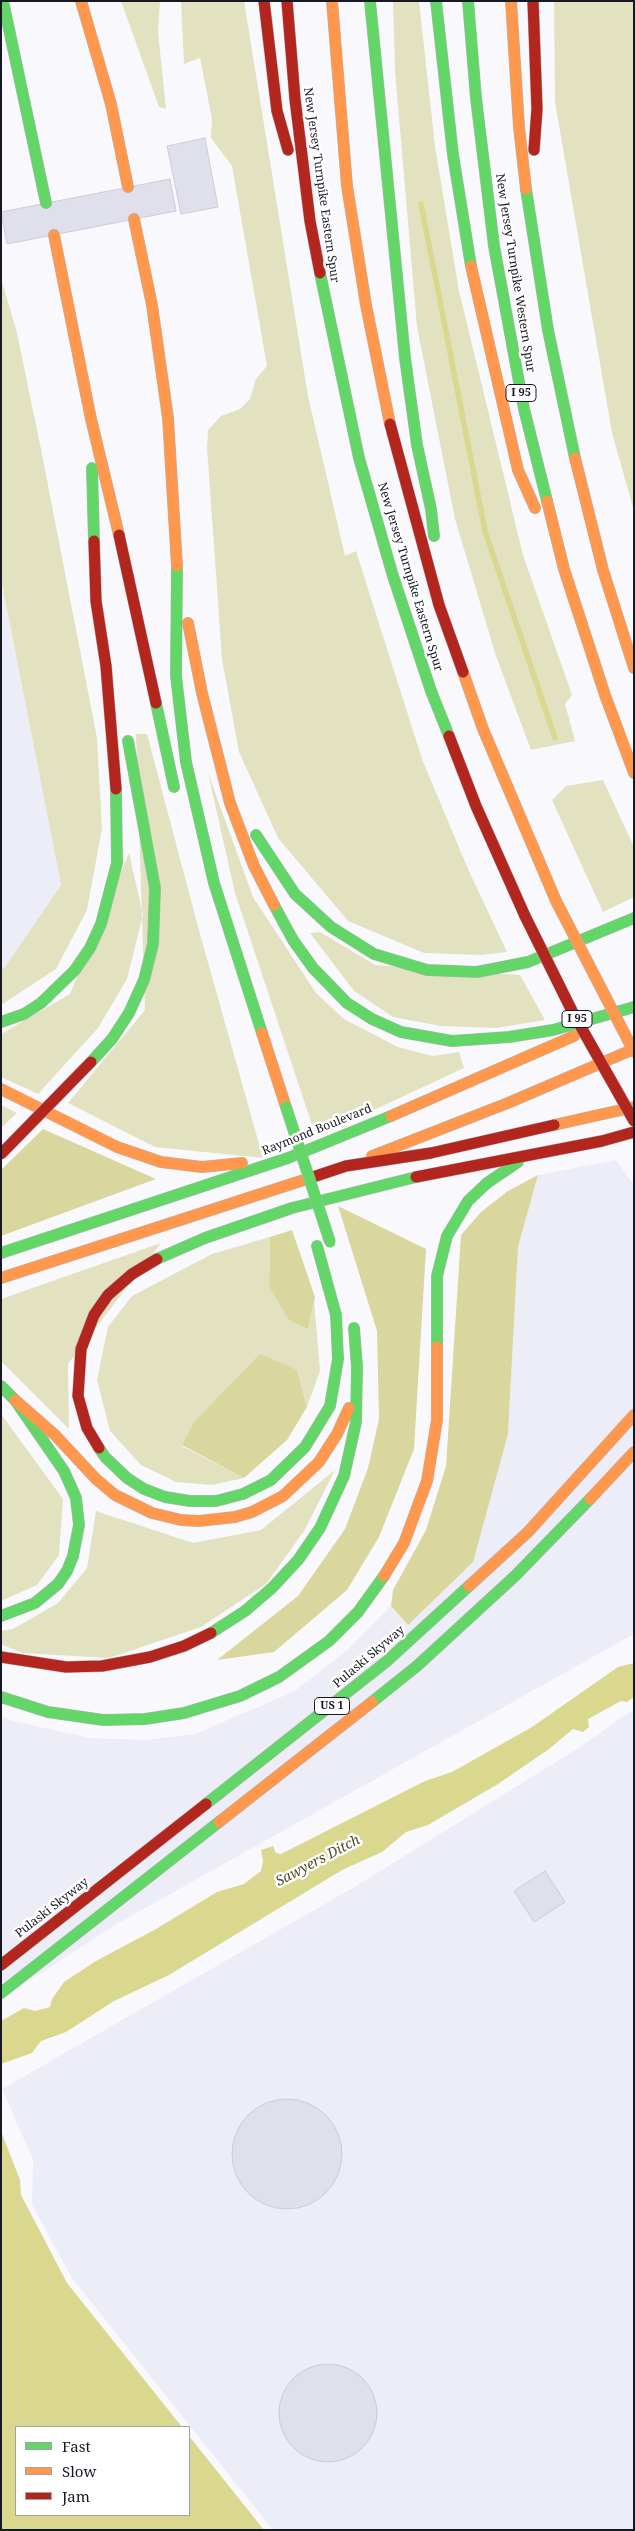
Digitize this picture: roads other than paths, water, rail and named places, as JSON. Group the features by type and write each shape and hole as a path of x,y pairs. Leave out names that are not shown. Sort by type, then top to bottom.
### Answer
{"main road":[{"path":"3,1 46,203"},
{"path":"81,1 111,104 128,187"},
{"path":"264,1 277,112 310,221"},
{"name":"New Jersey Turnpike Eastern Spur","path":"287,1 295,99 310,221 320,279 345,397 383,542 411,632 450,740 525,916 577,1021 634,1121"},
{"name":"New Jersey Turnpike Eastern Spur","path":"332,1 347,186 366,305 390,425 439,605 483,729 556,901 590,970 634,1051"},
{"path":"370,1 405,358 417,445 431,509 439,605"},
{"path":"436,1 458,191 470,263 497,386 518,470 564,569"},
{"name":"New Jersey Turnpike Western Spur","path":"468,1 483,164 508,328 543,490 564,569 605,695 634,773"},
{"name":"New Jersey Turnpike Western Spur","path":"511,1 515,86 528,209 548,330 563,411 595,541 634,668"},
{"path":"528,209 537,109 533,1"},
{"path":"134,219 152,305 171,458 177,560 176,676 191,786 222,909 332,1246"},
{"path":"54,235 91,419 132,586 177,800"},
{"path":"1,1022 32,1009 50,996 66,980 90,948 106,910 117,863 119,828 106,666 94,582 91,419"},
{"path":"177,560 197,672 230,803 254,866 273,906 292,940 335,993 358,1012 400,1032 452,1041 509,1037 552,1030 634,1008"},
{"path":"106,666 121,711"},
{"path":"1,1154 91,1062 121,1026 137,997 149,961 155,926 155,888 126,730"},
{"path":"212,735 253,828 284,880 318,917 345,937 374,954 409,966 437,971 461,973 495,970 547,955 634,918"},
{"name":"Raymond Boulevard","path":"1,1253 289,1161 634,1008"},
{"path":"1,1278 346,1166 634,1051"},
{"path":"1,1089 117,1147 161,1162 202,1167 289,1161 308,1219"},
{"path":"346,1166 431,1153 634,1107"},
{"path":"315,1241 336,1315 338,1359 330,1406 305,1447 271,1480 243,1494 216,1500 190,1501 165,1497 144,1489 126,1478 104,1457 93,1439 84,1418 78,1386 78,1361 88,1326 108,1295 123,1280 171,1253 278,1212 388,1183 602,1141 634,1132"},
{"path":"602,1141 634,1138"},
{"path":"1,1698 48,1712 103,1720 145,1719 184,1713 240,1696 279,1677 329,1641 358,1612 382,1580 400,1550 413,1522 427,1481 437,1420 438,1276 447,1236 460,1212 477,1192 498,1175 528,1156"},
{"path":"1,1657 66,1667 126,1663 184,1646 216,1630 245,1611 272,1588 298,1560 329,1510 344,1476 354,1439 357,1384 357,1350 352,1315"},
{"path":"1,1386 14,1400 55,1435 96,1480 127,1502 165,1517 181,1520 218,1520 235,1517 268,1505 296,1486 309,1474 337,1434 349,1409 357,1384"},
{"path":"1,1616 35,1603 58,1584 67,1571 73,1556 80,1524 76,1498 64,1471 14,1400"},
{"name":"Pulaski Skyway","path":"1,1966 387,1661 528,1532 634,1415"},
{"name":"US 1","path":"1,1992 417,1666 522,1569 600,1490 634,1452"}],"water":[{"name":"Sawyers Ditch","path":"634,1663 634,1697 627,1702 621,1701 588,1719 589,1727 583,1732 573,1729 549,1749 498,1784 428,1825 406,1832 382,1852 342,1870 169,1975 114,2001 66,2032 41,2041 32,2053 1,2064 1,2021 24,2008 35,2011 50,2007 52,1999 64,1982 96,1961 156,1929 217,1892 244,1884 261,1871 263,1861 261,1850 273,1846 276,1853 281,1854 425,1781 452,1772 532,1727 618,1667"},
{"path":"1,2131 20,2180 21,2195 67,2283 181,2426 15,2426 15,2516 190,2516 190,2437 264,2530 1,2530"}],"waterway":[{"path":"421,204 485,531 555,738"}]}
